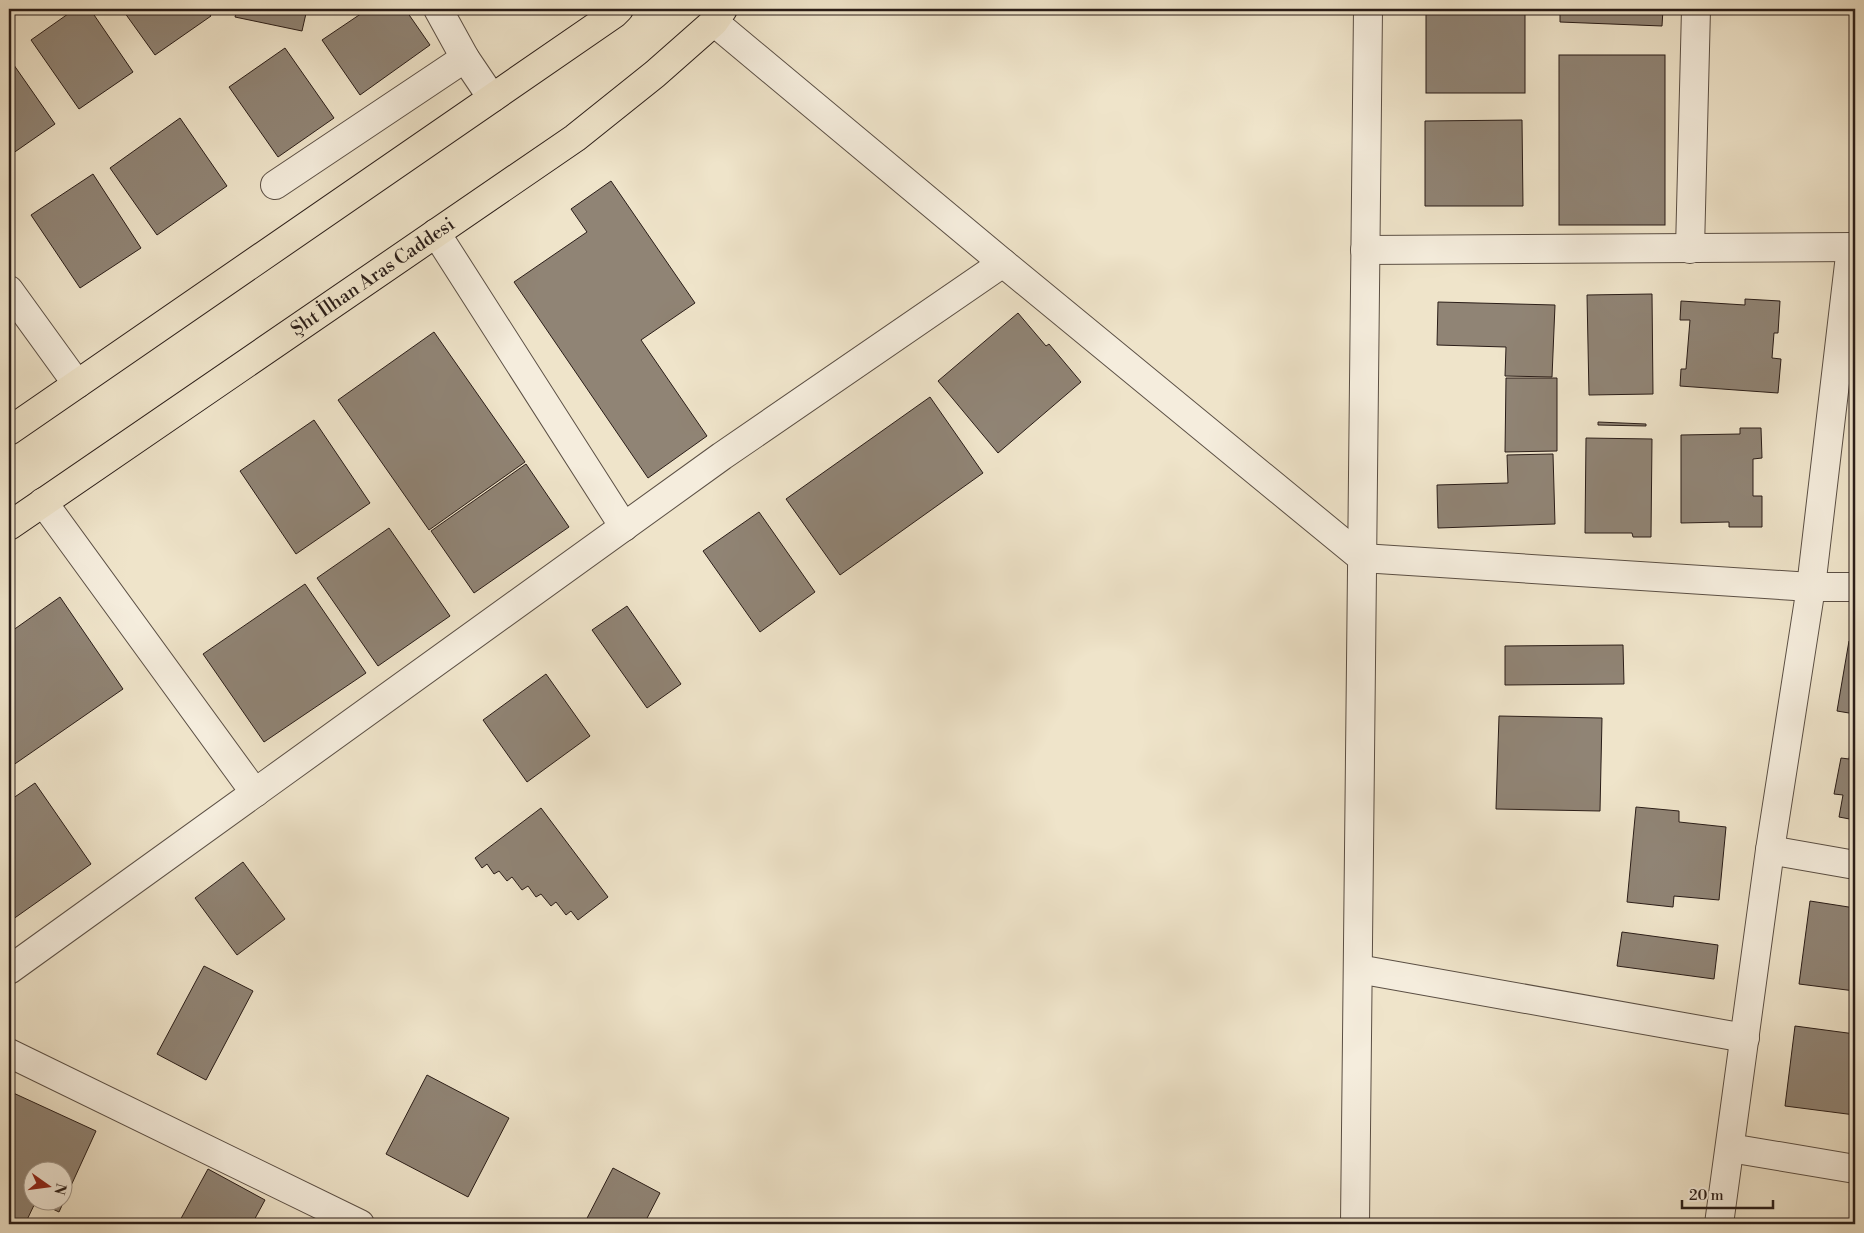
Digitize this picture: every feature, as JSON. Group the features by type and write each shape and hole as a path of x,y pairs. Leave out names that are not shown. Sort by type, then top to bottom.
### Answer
{"main road":[{"path":"9,431 619,9"},
{"name":"Şht İlhan Aras Caddesi","path":"9,526 575,138 655,74 719,15"}],"street":[{"path":"438,9 465,58 492,98"},
{"path":"1355,1224 1368,9"},
{"path":"1690,249 1696,9"},
{"path":"719,15 1003,263 1362,558 1811,587 1855,587"},
{"path":"275,185 465,58"},
{"path":"436,233 624,527"},
{"path":"1365,250 1853,247 1811,587 1770,850 1719,1224"},
{"path":"9,970 722,456 1003,263"},
{"path":"9,290 77,384"},
{"path":"43,502 255,793"},
{"path":"1770,850 1855,865"},
{"path":"1358,969 1745,1038"},
{"path":"9,1053 360,1224"},
{"path":"1730,1148 1855,1169"}],"building":[{"path":"75,9 90,9 133,72 79,109 31,40"},
{"path":"122,9 206,9 211,16 155,55"},
{"path":"237,9 307,9 302,31 235,17"},
{"path":"368,9 405,9 430,45 360,95 322,40"},
{"path":"1426,9 1525,9 1525,93 1426,93"},
{"path":"1560,9 1663,9 1662,26 1560,22"},
{"path":"285,48 334,118 278,157 229,87"},
{"path":"1559,55 1665,55 1665,225 1559,225"},
{"path":"9,58 55,124 9,156"},
{"path":"180,118 227,186 157,235 110,168"},
{"path":"1522,120 1523,206 1425,206 1425,121"},
{"path":"93,174 141,248 80,288 31,215"},
{"path":"611,181 695,303 641,340 707,436 648,478 514,282 587,232 571,209"},
{"path":"1652,294 1653,394 1589,395 1587,295"},
{"path":"1745,299 1780,301 1778,333 1774,333 1772,358 1781,359 1778,393 1680,386 1681,369 1686,369 1690,320 1680,320 1681,301 1745,305"},
{"path":"1438,302 1555,305 1552,377 1505,376 1506,347 1437,345"},
{"path":"1018,313 1046,346 1049,344 1081,382 998,453 938,381"},
{"path":"434,332 525,462 429,530 338,400"},
{"path":"1506,378 1557,378 1557,451 1505,452"},
{"path":"930,397 983,473 840,575 786,499"},
{"path":"314,420 370,503 296,554 240,471"},
{"path":"1598,422 1646,424 1646,426 1598,425"},
{"path":"1740,428 1761,428 1762,458 1753,459 1753,496 1762,496 1762,527 1729,527 1729,522 1681,523 1681,435 1740,434"},
{"path":"1586,438 1652,439 1651,537 1633,537 1632,533 1585,533"},
{"path":"1553,454 1555,524 1438,528 1437,485 1508,483 1507,455"},
{"path":"526,464 569,527 474,593 431,531"},
{"path":"759,512 815,592 760,632 703,551"},
{"path":"389,528 450,616 378,666 317,578"},
{"path":"305,584 366,673 264,742 203,654"},
{"path":"60,597 123,689 9,768 9,633"},
{"path":"627,606 681,684 647,708 592,630"},
{"path":"1849,641 1855,642 1855,714 1837,711"},
{"path":"1623,645 1624,684 1505,685 1505,646"},
{"path":"546,674 590,736 527,782 483,720"},
{"path":"1499,716 1602,718 1600,811 1496,809"},
{"path":"1853,735 1855,735 1855,820 1839,817 1843,795 1834,794 1841,758 1849,759"},
{"path":"35,783 91,864 9,922 9,801"},
{"path":"1636,807 1679,811 1679,822 1726,827 1719,900 1674,896 1673,907 1627,902"},
{"path":"541,808 608,897 578,920 571,911 566,915 556,902 551,906 541,894 536,897 528,886 522,890 512,877 507,881 499,871 494,874 487,864 482,868 475,858"},
{"path":"243,862 285,919 237,955 195,898"},
{"path":"1810,901 1855,908 1855,991 1799,984"},
{"path":"1622,932 1718,945 1714,979 1617,966"},
{"path":"204,966 253,991 206,1080 157,1054"},
{"path":"1795,1026 1855,1034 1855,1115 1785,1106"},
{"path":"427,1075 509,1118 468,1197 386,1154"},
{"path":"9,1091 96,1131 72,1184 72,1160 22,1160 22,1210 32,1210 25,1224 9,1224"},
{"path":"613,1168 660,1193 644,1224 584,1224"},
{"path":"208,1169 265,1200 252,1224 178,1224"}]}
